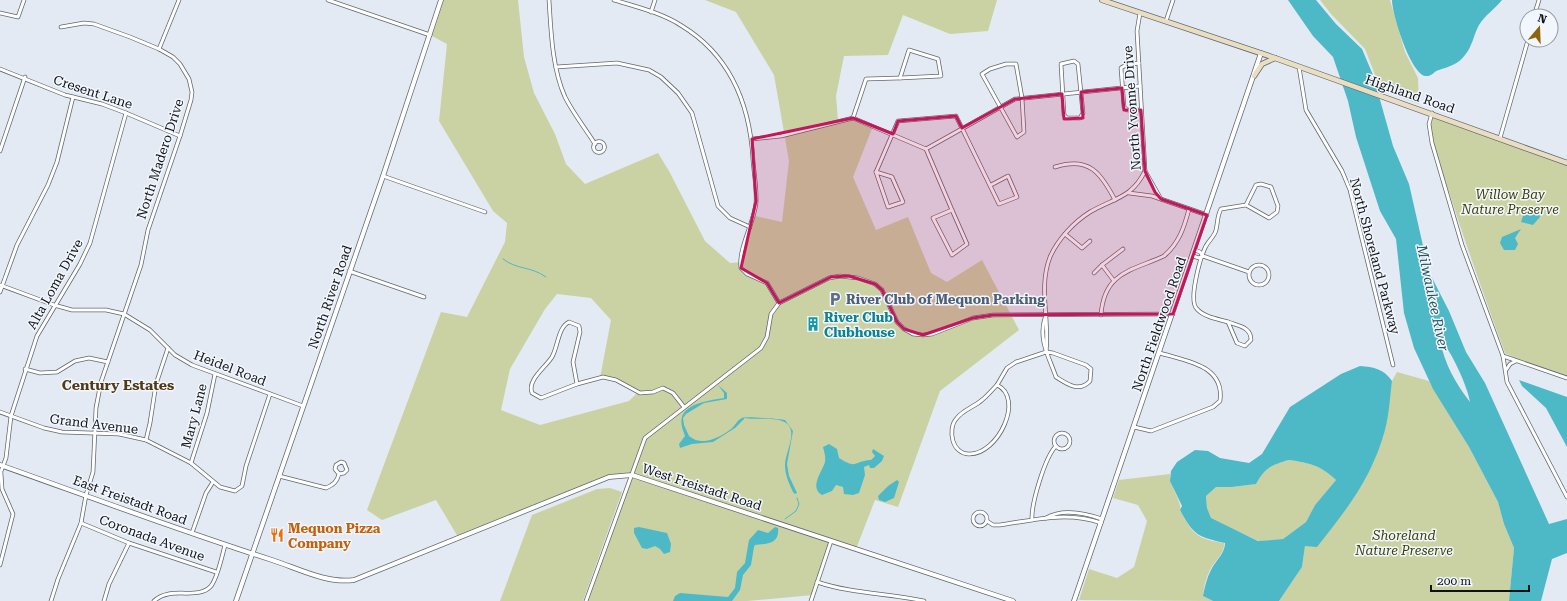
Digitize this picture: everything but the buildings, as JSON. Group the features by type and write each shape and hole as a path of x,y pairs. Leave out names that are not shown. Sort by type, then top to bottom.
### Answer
{"main road":[{"name":"Highland Road","path":"1102,0 1276,58 1432,113 1567,163"},
{"path":"1254,76 1262,64 1276,58"}],"street":[{"path":"0,13 18,17 24,0"},
{"path":"160,50 179,0"},
{"path":"328,0 430,35"},
{"name":"North River Road","path":"236,601 383,176 441,0"},
{"path":"549,0 556,67 561,86 568,101 595,144"},
{"path":"614,0 651,12 682,26 702,40 730,75 747,113 752,139 756,201 742,255 741,268 744,272 767,283 779,304"},
{"path":"651,12 655,0"},
{"path":"1166,21 1172,0"},
{"name":"North Yvonne Drive","path":"1140,13 1137,24 1145,171 1161,199"},
{"name":"North Madero Drive","path":"51,601 58,579 81,523 86,495 93,472 96,408 101,382 141,266 148,230 180,136 192,92 189,79 180,64 174,57 160,50 124,34 94,24 84,23 62,27"},
{"path":"1500,138 1526,48"},
{"path":"852,118 866,79 900,78 941,76 938,59 909,50 900,78"},
{"name":"North Fieldwood Road","path":"1074,601 1160,353 1261,53"},
{"path":"1066,62 1074,62 1078,64 1081,92 1083,113 1080,118 1065,117 1062,94 1061,64 1066,62"},
{"path":"556,67 617,63 649,70 661,77 678,93 692,113 718,206 730,218 750,227"},
{"path":"1139,63 1122,66 1122,88 1125,110 1141,110"},
{"path":"1016,64 1022,98 1024,132 1018,137 982,74 998,65 1016,64"},
{"name":"North Shoreland Parkway","path":"1299,67 1306,110 1342,171 1350,190 1392,364"},
{"name":"Cresent Lane","path":"0,69 25,77 73,97 102,104 180,136"},
{"path":"0,151 25,77"},
{"path":"926,149 1008,101 1022,98 1140,86"},
{"path":"0,292 17,245 48,185 57,162 73,97"},
{"name":"Alta Loma Drive","path":"1,474 2,465 6,458 11,416 37,336 54,305 80,264 90,243 126,113"},
{"path":"1432,113 1429,124 1432,143 1462,245 1503,356 1507,382 1567,497"},
{"path":"876,172 892,177 903,202 888,207 876,172 898,121 956,116 999,204 1017,197 1008,176 991,185"},
{"path":"752,139 781,136 852,118 926,149 967,244 952,255 933,218 952,210"},
{"path":"1055,167 1066,164 1080,164 1090,167 1104,179 1115,200"},
{"path":"997,385 1004,388 1007,393 1008,400 1003,429 998,438 986,450 978,453 965,454 956,447 953,441 952,426 956,418 981,401 997,385 1007,368 1016,362 1046,352 1054,353 1086,365 1091,369 1090,381 1083,387 1078,387 1056,377 1046,352 1047,335 1044,291 1050,258 1065,234 1077,221 1091,212 1129,193 1141,180 1145,171"},
{"path":"383,176 485,212"},
{"path":"1228,322 1237,343 1244,346 1252,340 1251,333 1248,329 1228,322 1202,313 1196,309 1193,302 1197,271 1207,244 1216,230 1217,215 1221,209 1246,205 1269,218 1277,212 1278,206 1271,187 1261,184 1256,185 1246,205"},
{"path":"1129,193 1152,196 1207,215"},
{"path":"1101,315 1104,295 1119,275 1164,256 1170,251 1181,235 1189,209"},
{"path":"1065,234 1082,248 1090,241"},
{"path":"1094,273 1123,249"},
{"path":"1195,250 1200,252 1203,256 1249,272"},
{"path":"1193,256 1199,258 1203,256"},
{"path":"1102,266 1114,281"},
{"path":"1256,266 1262,266 1268,270 1269,277 1266,282 1258,284 1252,281 1249,272 1256,266"},
{"path":"349,271 424,297"},
{"path":"586,601 645,438 761,348 767,337 770,314 779,304 829,278 840,276 858,278 875,284 882,290 897,322 904,329 923,336 950,328 973,318 993,315 1046,316 1173,314"},
{"name":"Heidel Road","path":"1,286 72,310 106,310 124,314 150,330 168,348 187,362 215,374 303,406"},
{"path":"577,384 573,362 580,332 579,326 569,322 565,324 562,329 556,350 550,360 531,383 530,388 532,393 541,398 577,384 603,378 616,380 640,393 653,392 663,388 673,393 684,407"},
{"path":"146,440 156,384 168,348"},
{"path":"1134,427 1151,431 1213,407 1220,401 1222,390 1213,373 1203,367 1160,353"},
{"path":"1503,356 1567,378"},
{"path":"26,369 40,373 57,372 76,362 89,358 108,362"},
{"path":"1506,370 1510,364 1516,361"},
{"name":"Mary Lane","path":"191,463 207,413 215,374"},
{"name":"Grand Avenue","path":"0,412 44,428 62,432 119,434 146,440 191,463 213,482 230,491 238,490 242,486 246,466 270,394"},
{"path":"1058,435 1065,435 1069,438 1068,445 1064,449 1060,449 1056,446 1054,441 1058,435"},
{"path":"1032,520 1034,501 1050,454 1056,446"},
{"name":"East Freistadt Road","path":"2,465 252,554"},
{"path":"0,566 13,520 11,507 2,490 1,474"},
{"path":"279,476 326,488 333,485 338,480 339,474"},
{"name":"West Freistadt Road","path":"252,554 327,578 344,581 352,580 609,477 632,475 1013,601"},
{"path":"192,533 206,493 213,482"},
{"path":"0,492 5,496"},
{"path":"987,521 984,525 977,526 973,518 975,514 982,512 987,516 987,521 993,525 1046,518 1052,514 1086,516 1102,521"},
{"name":"Coronada Avenue","path":"81,523 129,543 216,572"},
{"path":"811,601 831,540"},
{"path":"104,601 109,584 129,543"},
{"path":"154,601 159,596 168,593 203,592 210,587 225,545"},
{"path":"817,582 843,590 891,595 924,601"}],"highlighted area":[{"path":"1122,88 1124,110 1141,110 1145,171 1155,192 1161,199 1207,215 1173,314 993,315 973,318 923,335 904,329 897,322 882,290 875,284 849,276 831,277 779,303 767,283 741,268 756,201 752,139 853,118 893,134 898,121 956,116 962,128 1015,99 1062,94 1064,119 1083,118 1081,92"}],"green space":[{"path":"441,0 518,0 524,57 534,93 555,134 566,164 585,184 658,153 669,171 705,241 730,263 742,262 755,216 782,222 789,161 774,75 736,12 705,0 997,0 988,31 950,34 903,15 888,55 844,56 836,96 838,121 853,118 873,126 853,177 876,230 908,217 931,273 947,282 982,260 1019,330 940,391 898,507 875,500 856,549 831,541 813,595 747,601 586,601 632,475 609,477 458,537 436,500 382,520 367,510 441,312 467,317 505,242 507,223 493,211 439,121 447,44 430,35","holes":["557,294 591,298 611,320 600,378 609,378 638,392 629,401 540,425 501,410 510,369 545,309"]},
{"path":"1320,0 1390,0 1405,52 1418,78 1419,104 1381,90 1365,49 1331,14"},
{"name":"Willow Bay Nature Preserve","path":"1432,115 1567,166 1567,376 1522,361 1505,353 1436,155 1433,145 1431,125"},
{"name":"Shoreland Nature Preserve","path":"1397,372 1429,381 1469,447 1498,502 1504,524 1514,548 1509,601 1279,601 1302,567 1305,546 1373,464 1385,429 1392,381"},
{"path":"1289,460 1303,462 1319,468 1336,480 1315,505 1306,522 1283,539 1259,541 1211,519 1207,508 1206,496 1216,486 1232,487 1255,484 1262,474 1269,468"},
{"path":"1170,474 1170,478 1180,503 1180,510 1188,525 1196,534 1207,540 1224,543 1222,553 1209,571 1204,589 1203,596 1213,601 1079,600 1089,569 1117,578 1134,567 1147,521 1138,505 1113,498 1119,480"},
{"path":"610,488 622,492 583,601 500,601 532,515 597,489"}],"water":[{"name":"Milwaukee River","path":"1288,0 1316,0 1336,24 1362,49 1373,75 1393,146 1409,184 1429,272 1449,311 1466,352 1485,383 1549,524 1567,519 1567,553 1552,559 1541,601 1509,601 1514,548 1504,524 1498,502 1469,447 1433,389 1414,348 1404,313 1396,239 1380,211 1356,137 1348,101 1333,57 1313,36","holes":["1440,340 1458,369 1470,402 1451,373 1444,357"]},
{"path":"1392,0 1502,0 1481,21 1467,52 1460,61 1431,75 1425,76 1419,72 1408,54 1398,29"},
{"path":"1527,212 1539,213 1540,217 1533,225 1521,222 1523,216"},
{"path":"1521,229 1515,238 1518,244 1515,250 1504,250 1500,243 1502,237"},
{"path":"1360,366 1370,367 1382,371 1392,381 1385,430 1380,447 1366,478 1348,506 1317,547 1305,546 1302,567 1279,601 1213,601 1203,596 1209,575 1225,547 1225,543 1202,537 1189,525 1180,510 1182,506 1170,481 1171,471 1177,462 1195,450 1208,451 1220,458 1249,463 1262,454 1290,407 1341,374","holes":["1289,460 1319,468 1336,480 1315,505 1306,522 1283,539 1258,541 1211,518 1207,508 1206,496 1216,487 1256,484 1262,474 1269,468"]},
{"path":"1519,380 1567,397 1567,447 1546,408 1522,386"},
{"path":"718,385 727,393 727,399 704,403 686,414 683,418 684,425 689,436 699,441 716,438 732,428 739,420 745,417 763,418 785,420 788,424 773,419 745,418 735,428 713,442 692,444 680,448 679,444 685,436 681,422 684,412 694,405 724,398 724,393"},
{"path":"788,424 793,431 787,464 789,476 797,493 795,494 788,479 785,465 791,440"},
{"path":"829,444 837,449 839,458 849,464 871,460 875,456 872,452 873,449 884,456 882,461 874,468 870,468 869,465 864,467 865,475 859,493 853,495 844,494 843,487 836,485 832,491 822,495 818,492 816,484 825,462 823,447"},
{"path":"897,480 899,482 894,498 885,502 879,500 878,496 888,486"},
{"path":"639,527 667,533 671,544 670,552 664,554 655,546 647,549 642,548 634,533 634,528"},
{"path":"775,527 778,528 778,533 775,540 768,543 755,545 751,565 743,575 740,590 732,601 673,601 675,596 680,593 728,597 735,588 737,572 745,563 749,540 758,530 768,533"}],"waterway":[{"path":"503,259 514,265 535,271 546,277"},
{"path":"785,519 796,511 799,504 797,498"}],"place":[{"name":"River Club of Mequon Parking","path":"835,299"},
{"name":"River Club Clubhouse","path":"813,324"},
{"name":"Mequon Pizza Company","path":"277,535"}],"district":[{"name":"Century Estates","path":"118,385"}]}
